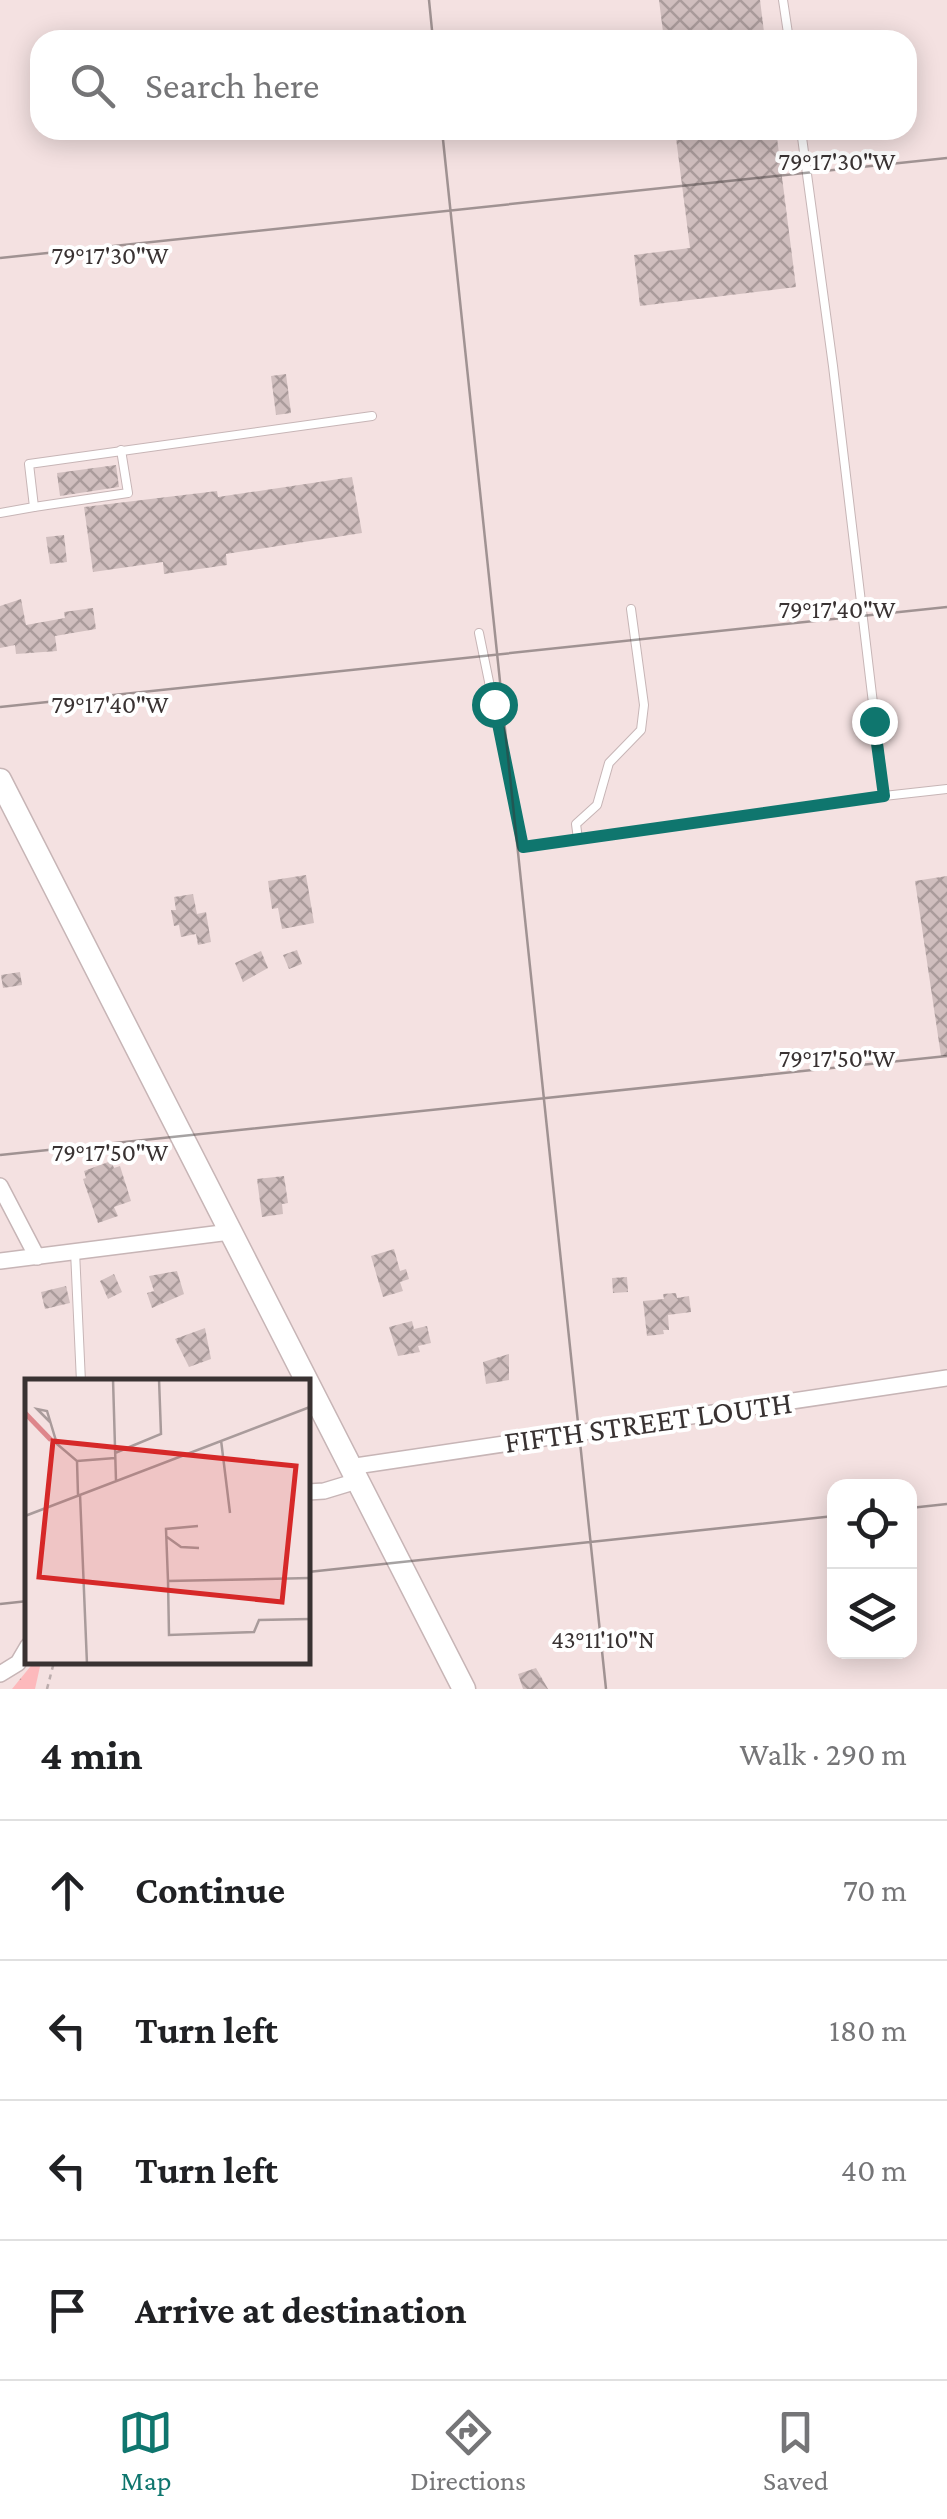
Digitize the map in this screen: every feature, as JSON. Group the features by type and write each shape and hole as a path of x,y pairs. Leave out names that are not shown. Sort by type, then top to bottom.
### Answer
{"main road":[{"path":"0,780 308,1379"},
{"path":"310,1384 464,1689"}],"street":[{"path":"0,1186 37,1256"},
{"path":"0,1262 230,1232"},
{"name":"FIFTH STREET LOUTH","path":"310,1491 353,1474 947,1378"},
{"path":"0,1674 18,1663 25,1651"}],"lane":[{"path":"783,0 787,30"},
{"path":"802,140 884,796"},
{"path":"34,506 29,464 372,416"},
{"path":"0,512 128,493 122,450"},
{"path":"578,839 576,824 597,805 609,763 642,730 644,706 630,609"},
{"path":"480,633 523,847 947,789"},
{"path":"75,1252 81,1379"}],"path":[{"path":"47,1689 53,1664"}],"green space":[{"path":"32,1664 41,1664 35,1689 12,1689"}],"building":[{"path":"659,0 760,0 764,30 663,30"},
{"path":"676,140 777,140 796,287 640,306 634,255 690,248"},
{"path":"286,374 291,413 276,415 271,376"},
{"path":"116,465 119,487 60,496 57,473"},
{"path":"352,477 362,533 226,554 227,565 164,574 163,562 93,572 84,507 217,491 218,497"},
{"path":"64,535 67,562 50,564 46,537"},
{"path":"21,599 26,625 65,618 64,612 93,608 96,629 55,636 57,651 16,654 15,645 0,648 0,606"},
{"path":"306,875 314,923 282,929 278,908 272,909 268,881"},
{"path":"947,876 947,1056 941,1056 915,881"},
{"path":"193,894 197,914 206,912 211,942 198,945 196,934 181,937 179,925 174,926 174,897"},
{"path":"297,950 302,964 289,969 283,955"},
{"path":"261,951 268,968 243,982 235,963"},
{"path":"20,972 22,985 3,988 1,975"},
{"path":"111,1161 114,1168 120,1166 131,1201 114,1207 118,1216 98,1223 83,1179 84,1171"},
{"path":"284,1176 288,1203 282,1204 283,1214 262,1217 257,1179"},
{"path":"394,1249 400,1271 406,1269 409,1279 400,1282 403,1291 383,1297 371,1256"},
{"path":"177,1271 184,1294 152,1308 147,1293 154,1291 149,1276"},
{"path":"114,1274 122,1292 108,1299 100,1281"},
{"path":"627,1277 628,1292 613,1293 612,1278"},
{"path":"66,1286 70,1303 45,1309 41,1292"},
{"path":"676,1293 677,1298 689,1296 691,1312 668,1315 669,1330 647,1336 643,1301 664,1299 663,1294"},
{"path":"412,1321 414,1329 427,1326 431,1343 418,1346 420,1352 398,1356 389,1327"},
{"path":"205,1328 211,1359 189,1367 175,1339"},
{"path":"509,1354 509,1380 486,1384 483,1362"},
{"path":"536,1668 548,1689 523,1689 518,1674"}],"route":[{"path":"494,704 523,847 884,796 874,721"}]}
